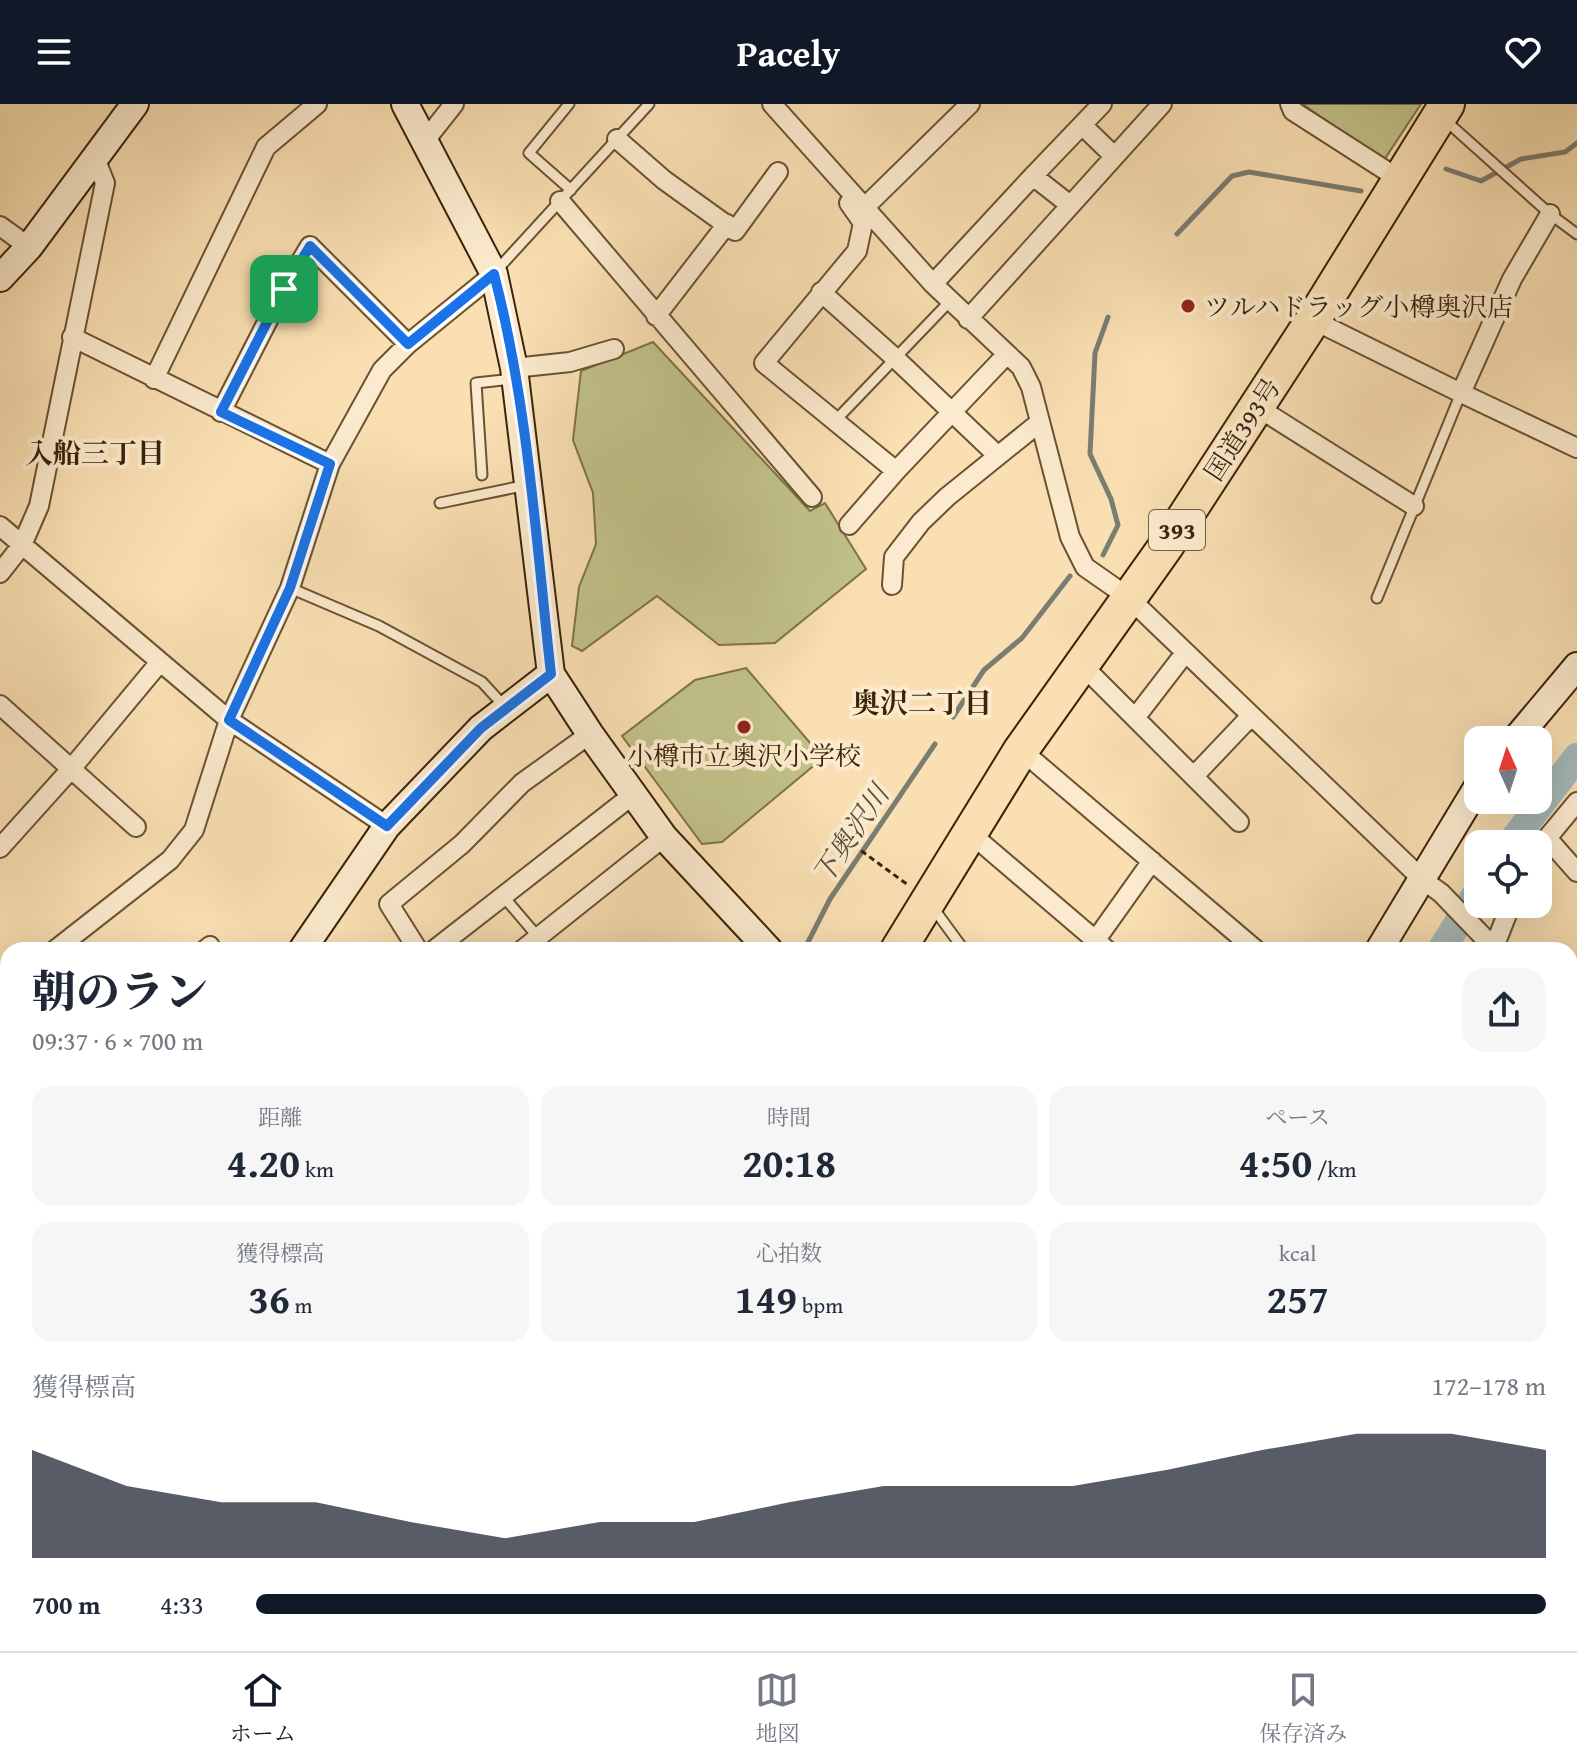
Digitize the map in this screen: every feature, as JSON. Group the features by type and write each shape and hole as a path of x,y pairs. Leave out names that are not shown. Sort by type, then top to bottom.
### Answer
{"highway":[{"name":"国道393号","path":"903,942 1021,750 1166,546 1257,407 1443,110"}],"street":[{"path":"0,278 29,247 135,104"},
{"path":"154,379 266,147 317,104"},
{"path":"405,104 494,274 515,374 551,674 664,837 762,942"},
{"path":"424,142 454,104"},
{"path":"772,104 933,284 1021,367 1031,387 1070,537 1085,567 1128,597 1488,942"},
{"path":"865,207 970,104"},
{"path":"933,284 1102,104"},
{"path":"1290,104 1293,111 1399,179"},
{"path":"968,319 1158,105"},
{"path":"1082,125 1114,156"},
{"path":"617,139 664,180 735,231 778,172"},
{"path":"0,573 22,545 39,506 105,183 95,158"},
{"path":"836,173 835,185 863,223 862,238 857,251 764,363 896,471"},
{"path":"1033,176 1070,205"},
{"path":"566,196 656,316 812,497"},
{"path":"1461,393 1512,279 1550,214"},
{"path":"656,316 727,224"},
{"path":"0,226 29,247"},
{"path":"221,412 284,289 310,246 408,344"},
{"path":"65,942 170,860 194,830 229,720 290,588 330,464 382,370 408,344 494,274"},
{"path":"821,292 998,456"},
{"path":"1313,320 1577,448"},
{"path":"72,337 330,464"},
{"path":"515,374 614,349"},
{"path":"849,525 1007,354"},
{"path":"1257,407 1414,506"},
{"path":"892,585 894,557 921,522 947,497 1040,422"},
{"path":"0,526 229,720 387,826"},
{"path":"1135,718 1185,653"},
{"path":"0,848 160,662"},
{"path":"1082,665 1239,822"},
{"path":"1527,726 1577,666"},
{"path":"307,942 387,826 481,728 551,674"},
{"path":"0,705 136,827"},
{"path":"1194,776 1251,716"},
{"path":"413,942 389,904 462,844 522,783 590,734"},
{"path":"1021,750 1247,942"},
{"path":"444,942 634,794"},
{"path":"1552,836 1571,822 1577,802"},
{"path":"1386,942 1432,887 1465,814"},
{"path":"970,833 1091,942"},
{"path":"532,942 664,837"},
{"path":"1552,852 1577,872"},
{"path":"1100,942 1152,861"},
{"path":"1494,942 1505,918"}],"lane":[{"path":"566,196 529,153 569,104"},
{"path":"494,274 649,104"},
{"path":"1443,110 1550,214 1577,234"},
{"path":"834,422 951,300"},
{"path":"482,475 476,383 515,374"},
{"path":"1377,598 1461,393"},
{"path":"440,503 530,485"},
{"path":"290,588 379,626 482,682 506,708"},
{"path":"503,896 538,937"},
{"path":"927,900 958,942"}],"path":[{"path":"837,833 927,900"}],"green space":[{"path":"1302,104 1421,104 1384,160"},
{"path":"653,342 810,511 825,503 866,569 775,643 719,645 657,596 582,651 572,646 579,587 596,544 593,493 573,440 581,371"},
{"path":"746,668 823,758 722,842 702,844 622,736 695,680"}],"waterway":[{"name":"下奥沢川","path":"1446,169 1481,181 1521,159 1565,152 1577,143"},
{"name":"下奥沢川","path":"1177,234 1232,176 1249,172 1361,191"},
{"path":"1103,555 1118,525 1111,499 1090,454 1095,353 1108,317"},
{"name":"下奥沢川","path":"953,717 984,670 1022,638 1070,576"},
{"name":"下奥沢川","path":"808,942 830,899 935,744"},
{"path":"1521,830 1577,757"},
{"path":"1446,942 1464,913"}],"place":[{"name":"ツルハドラッグ小樽奥沢店","path":"1188,306"},
{"name":"小樽市立奥沢小学校","path":"744,727"}],"district":[{"name":"入船三丁目","path":"95,452"},
{"name":"奥沢二丁目","path":"922,702"}],"route":[{"path":"310,246 408,344 494,274 514,368 551,674 481,728 387,826 229,720 290,588 330,464 221,412 284,289 310,246"}]}
